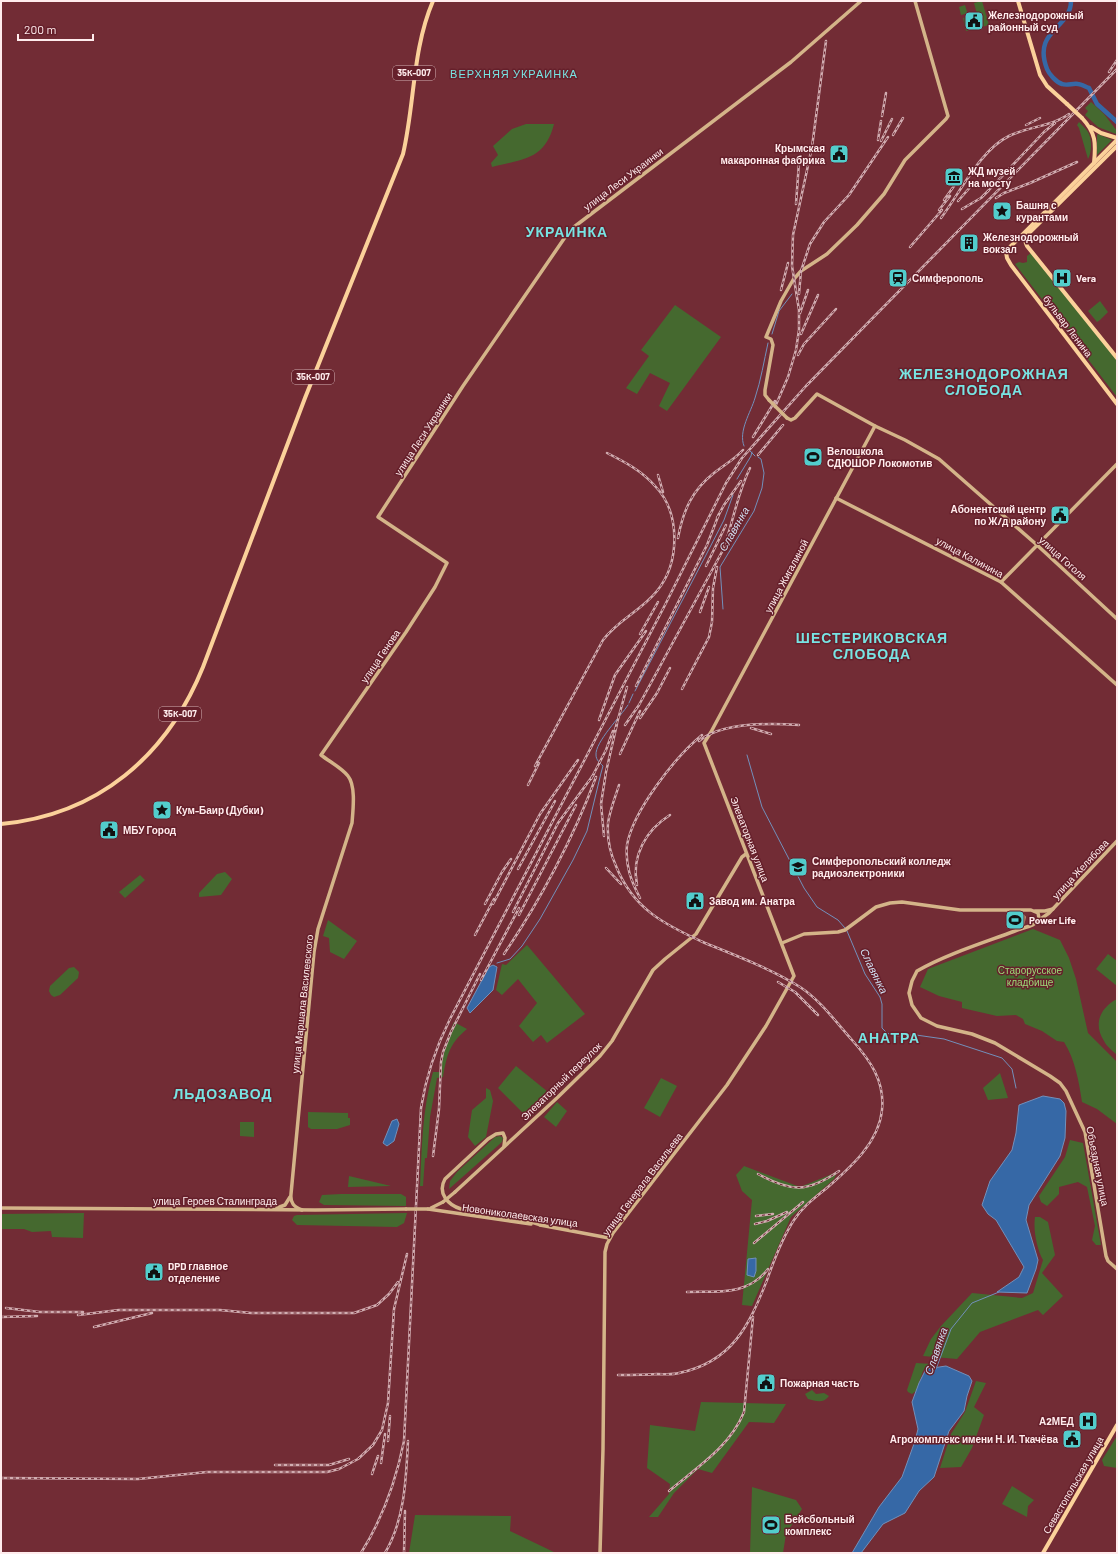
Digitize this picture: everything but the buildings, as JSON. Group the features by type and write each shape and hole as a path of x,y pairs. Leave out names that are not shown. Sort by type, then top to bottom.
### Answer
{"main road":[{"name":"35К-007","path":"1,824 26,821 58,812 94,796 116,783 138,765 159,744 177,720 186,703 203,667 304,398 403,154 408,130 418,53 425,20 433,1"},
{"name":"улица Леси Украинки","path":"447,563 378,517 463,386 570,230 791,62 862,1"},
{"name":"улица Гоголя","path":"916,1 948,116 946,120 921,142 905,160 884,194 857,225 827,254 801,271 793,280 781,301 766,337 771,339 773,345 765,395 787,418 791,420 795,418 817,394 939,459 1037,545 1117,619"},
{"path":"1018,1 1040,74 1047,86 1090,127 1095,139 1094,163 1092,171"},
{"path":"1090,127 1117,139 1094,163"},
{"path":"1092,171 1117,146"},
{"name":"бульвар Ленина","path":"1094,163 1006,252 1007,258 1011,265 1117,404"},
{"name":"бульвар Ленина","path":"1092,171 1026,236 1026,243 1117,358"},
{"name":"улица Жигалиной","path":"711,732 875,426"},
{"path":"1001,582 1117,464"},
{"name":"улица Калинина","path":"836,498 1001,582 1117,685"},
{"name":"улица Генова","path":"348,776 321,755 406,632 435,587 447,563"},
{"name":"Элеваторная улица","path":"711,732 704,741 704,744 794,976"},
{"name":"улица Маршала Василевского","path":"291,1194 316,941 318,929 352,822 353,798 351,782 348,776"},
{"name":"улица Желябова","path":"1038,922 1054,908 1117,841"},
{"name":"Элеваторный переулок","path":"428,1209 443,1202 455,1192 558,1097 609,1047 653,970 665,958 696,934 742,857 746,854"},
{"path":"782,943 804,934 838,932 845,930 876,907 890,903 902,902 960,910 1045,911 1054,908"},
{"path":"1019,910 1026,923 1031,925 1038,922 1039,916 1035,911"},
{"path":"1020,929 1029,910"},
{"name":"Объездная улица","path":"1031,925 941,960 917,971 910,988 910,999 918,1016 925,1021 972,1034 995,1044 1060,1083 1074,1105 1085,1132 1106,1256 1108,1261 1117,1269"},
{"name":"улица Генерала Васильева","path":"600,1553 603,1450 605,1252 609,1238 727,1085 766,1026 794,976"},
{"path":"503,1148 506,1138 502,1134 498,1133 489,1138 445,1179 442,1188 444,1195 452,1205 461,1209 525,1220 541,1225"},
{"path":"274,1209 285,1205 291,1194"},
{"path":"291,1194 292,1202 297,1208 302,1210"},
{"name":"улица Героев Сталинграда","path":"1,1208 302,1210 428,1209"},
{"name":"Новониколаевская улица","path":"428,1209 541,1225 609,1238"},
{"name":"Севастопольская улица","path":"1043,1553 1117,1425"}],"green space":[{"path":"982,1 989,25 966,31 963,18 966,17 965,14 961,15 959,7 965,5 972,28 983,24 980,13 977,14 974,3"},
{"path":"1091,102 1104,114 1117,131 1116,134 1098,127 1085,115 1088,111 1085,108"},
{"path":"1079,122 1088,132 1091,142 1091,149 1088,159 1077,125"},
{"path":"526,124 554,124 545,145 539,151 523,159 492,167 491,163 498,155 493,146 512,129"},
{"path":"1098,134 1112,140 1097,155 1097,135"},
{"path":"1031,253 1117,360 1117,397 1015,264 1019,262 1027,262 1027,256"},
{"path":"1100,301 1108,312 1097,322 1088,311"},
{"path":"675,305 721,337 667,411 659,406 670,383 650,373 637,394 626,388 649,356 641,350"},
{"path":"225,872 232,879 221,895 199,897 199,893 217,874"},
{"path":"140,875 145,880 125,898 119,892"},
{"path":"328,920 357,941 344,959 330,952 329,938 323,936"},
{"name":"Старорусское кладбище","path":"1033,929 1060,940 1069,958 1076,979 1088,1033 1117,1062 1117,1124 1097,1109 1082,1102 1074,1063 1064,1042 1057,1041 1042,1031 1025,1024 1023,1019 1016,1015 997,1016 962,1008 962,1002 939,996 920,987 928,969"},
{"path":"527,945 585,1014 547,1043 541,1035 533,1042 519,1026 537,1003 518,979 502,995 496,990 502,964 506,965"},
{"path":"1108,954 1117,961 1117,986 1096,969"},
{"path":"74,967 79,972 78,978 60,995 54,997 51,995 49,991 50,986 69,968"},
{"path":"1117,999 1117,1055 1104,1041 1099,1029 1099,1023 1100,1017 1106,1007"},
{"path":"454,1022 467,1029 456,1040 450,1050 443,1077 437,1078 430,1117 423,1186 420,1186 423,1129 429,1086 433,1072 440,1072 447,1039"},
{"path":"516,1066 553,1096 529,1119 498,1088"},
{"path":"1000,1073 1008,1098 988,1100 983,1088"},
{"path":"661,1078 677,1086 660,1117 644,1108"},
{"path":"486,1088 490,1090 493,1101 486,1137 475,1146 468,1137 472,1110 486,1098"},
{"path":"557,1102 567,1111 556,1127 544,1117"},
{"path":"308,1112 348,1113 350,1125 337,1129 311,1129 308,1127"},
{"path":"240,1122 254,1122 254,1137 240,1136"},
{"path":"500,1136 503,1138 502,1142 449,1189 450,1181 457,1172 495,1137"},
{"path":"1070,1140 1083,1143 1101,1245 1096,1245 1092,1240 1095,1226 1087,1187 1078,1182 1059,1187 1059,1194 1047,1206 1041,1202 1039,1196 1065,1157"},
{"path":"744,1166 800,1187 837,1172 834,1179 791,1217 752,1306 742,1305 752,1200 742,1191 736,1175"},
{"path":"349,1176 391,1186 348,1187"},
{"path":"401,1194 406,1197 406,1206 324,1205 319,1202 322,1195"},
{"path":"84,1213 83,1238 52,1237 51,1231 32,1232 24,1229 1,1229 1,1214"},
{"path":"407,1213 404,1223 397,1227 297,1225 292,1220 294,1216 297,1215"},
{"path":"1035,1217 1040,1217 1048,1222 1055,1255 1042,1273 1063,1296 1043,1315 1038,1310 980,1332 957,1359 923,1356 931,1339 941,1326 972,1293 1022,1298 1033,1293 1043,1260 1036,1239"},
{"path":"916,1363 932,1364 932,1367 925,1368 916,1391 912,1394 907,1390"},
{"path":"976,1381 986,1383 974,1407 984,1415 972,1448 961,1467 940,1468 951,1434 965,1412"},
{"path":"812,1390 816,1394 824,1393 829,1396 827,1399 822,1401 808,1399 805,1394"},
{"path":"701,1402 786,1404 774,1423 749,1422 712,1473 698,1469 674,1493 658,1517 649,1517 669,1494 670,1484 647,1468 650,1425 695,1431"},
{"path":"1117,1436 1117,1468 1104,1466 1102,1460"},
{"path":"1012,1486 1034,1500 1028,1506 1027,1517 1002,1504"},
{"name":"Бейсбольный комплекс","path":"752,1487 796,1500 802,1509 786,1534 783,1553 750,1553"},
{"path":"415,1515 511,1516 510,1531 556,1553 409,1553"}],"water":[{"path":"493,965 497,967 493,990 470,1013 467,1008 489,967"},
{"path":"1043,1096 1060,1099 1064,1103 1066,1111 1065,1138 1060,1156 1029,1205 1026,1220 1038,1260 1036,1269 1027,1293 997,1292 1019,1277 1024,1267 996,1220 988,1214 982,1205 990,1181 1012,1150 1016,1133 1019,1105"},
{"path":"397,1119 399,1124 394,1141 387,1146 383,1143 392,1121"},
{"path":"756,1258 756,1271 754,1277 747,1275 748,1259"},
{"path":"946,1366 969,1376 972,1381 964,1411 949,1431 934,1477 919,1491 905,1513 883,1524 861,1553 852,1553 879,1507 902,1477 918,1429 912,1402 926,1369"}],"waterway":[{"path":"1071,1 1065,18 1053,31 1044,46 1044,56 1047,69 1053,78 1064,85 1079,84 1089,88 1097,104 1117,122"},
{"name":"Славянка","path":"772,334 779,311 792,294"},
{"name":"Славянка","path":"744,446 744,428 761,377 768,343"},
{"name":"Славянка","path":"749,450 755,456"},
{"path":"737,479 752,452"},
{"name":"Славянка","path":"723,609 720,567 754,511 762,488 764,473 761,459 758,457"},
{"path":"635,691 724,520 733,495"},
{"path":"629,703 633,694"},
{"path":"497,963 510,959 522,946 540,919 573,860 587,831 603,766 598,761 596,755 597,750 604,736 628,705"},
{"name":"Славянка","path":"747,755 762,807 804,888 817,907 838,920 845,928"},
{"name":"Славянка","path":"847,931 865,974 880,997 882,1004 882,1028 887,1033 894,1036 916,1035 944,1039 1002,1058 1012,1069 1016,1088"},
{"name":"Славянка","path":"936,1369 951,1329 972,1303 999,1292"}],"railway":[{"path":"775,407 788,377 796,350 799,330 799,310 792,266 793,235 812,147 826,41"},
{"path":"1109,72 1117,60"},
{"path":"361,1553 369,1540 388,1499 404,1441 421,1108 432,1062 450,1019 665,605 726,483 742,458 806,386 1117,69"},
{"path":"882,116 886,93"},
{"path":"941,218 971,173 989,151 1009,136 1024,130 1048,124 1069,114"},
{"path":"893,135 903,118"},
{"path":"1026,125 1040,118"},
{"path":"881,141 892,119"},
{"path":"878,140 881,121"},
{"path":"962,209 981,198 1044,132 1055,123"},
{"path":"799,294 801,271 810,244 824,222 849,195 888,137"},
{"path":"796,204 799,162"},
{"path":"996,198 1004,193 1077,162"},
{"path":"944,200 959,179"},
{"path":"958,201 972,185"},
{"path":"939,210 950,196"},
{"path":"910,247 942,210"},
{"path":"781,290 788,263"},
{"path":"800,313 808,290"},
{"path":"801,334 818,295"},
{"path":"798,355 804,344 836,309"},
{"path":"753,437 775,401"},
{"path":"758,455 783,425"},
{"path":"678,538 686,510 694,494 706,480 743,450"},
{"path":"535,766 603,640 616,626 651,598 665,580 670,567 673,553 673,524 670,510 663,497 655,486 639,471 607,453"},
{"path":"625,725 639,705 723,550 742,488 750,468"},
{"path":"658,475 663,492"},
{"path":"717,518 724,505 741,481"},
{"path":"636,686 707,545 719,514"},
{"path":"706,566 726,525"},
{"path":"682,689 709,637 712,622 713,588 717,567"},
{"path":"700,612 709,587"},
{"path":"640,634 658,602"},
{"path":"599,720 615,675 646,631"},
{"path":"640,718 657,693 670,668"},
{"path":"615,730 627,687"},
{"path":"620,754 640,711"},
{"path":"604,836 601,804 606,772 617,724"},
{"path":"699,741 720,730 733,727 761,724 799,725"},
{"path":"751,728 771,734"},
{"path":"591,779 606,750 613,731"},
{"path":"640,898 631,879 627,859 627,845 631,831 646,801 668,771 702,735"},
{"path":"493,904 540,814 578,760"},
{"path":"528,785 539,763"},
{"path":"513,912 558,823 594,774"},
{"path":"504,954 543,891 567,845 596,777"},
{"path":"618,1375 676,1374 697,1368 713,1360 736,1340 753,1312 779,1249 794,1220 806,1206 837,1179 862,1153 876,1133 882,1110 879,1080 870,1063 865,1055 828,1012 814,998 789,980 705,943 664,922 641,905 631,894 616,866 612,856 609,840 608,823 619,785"},
{"path":"518,869 555,801"},
{"path":"519,915 576,805"},
{"path":"637,885 636,864 642,845 654,828 670,815"},
{"path":"485,904 502,872 511,859"},
{"path":"606,868 621,884"},
{"path":"475,935 494,899"},
{"path":"481,980 519,908"},
{"path":"433,1156 439,1109 441,1062 443,1052 451,1032 480,974"},
{"path":"778,982 795,992 818,1015"},
{"path":"758,1174 780,1184 799,1188 817,1183 839,1171"},
{"path":"754,1243 803,1202"},
{"path":"755,1224 767,1221 787,1212"},
{"path":"756,1216 773,1214"},
{"path":"1,1478 138,1479 207,1472 327,1472 339,1469 358,1459 373,1445 382,1430 388,1403 394,1309 407,1254"},
{"path":"687,1292 721,1291 741,1288 760,1278 768,1269"},
{"path":"78,1315 119,1310 220,1310 251,1313 354,1313 377,1305 389,1294 398,1282"},
{"path":"6,1308 40,1312 83,1312"},
{"path":"94,1327 152,1313"},
{"path":"1,1317 37,1316"},
{"path":"669,1491 701,1465 721,1446 730,1436 744,1412 753,1317"},
{"path":"388,1441 390,1416"},
{"path":"381,1463 385,1434"},
{"path":"385,1553 392,1540 401,1513 408,1441"},
{"path":"372,1474 378,1456"},
{"path":"275,1465 329,1465 349,1459"},
{"path":"404,1553 405,1511"}],"place":[{"name":"Железнодорожный районный суд","path":"974,21"},
{"name":"Крымская макаронная фабрика","path":"839,154"},
{"name":"ЖД музей на мосту","path":"954,177"},
{"name":"Башня с курантами","path":"1002,211"},
{"name":"Железнодорожный вокзал","path":"969,243"},
{"name":"Симферополь","path":"898,278"},
{"name":"Vera","path":"1062,278"},
{"name":"Велошкола СДЮШОР Локомотив","path":"813,457"},
{"name":"Абонентский центр по Ж/д району","path":"1060,515"},
{"name":"Кум-Баир (Дубки)","path":"162,810"},
{"name":"МБУ Город","path":"109,830"},
{"name":"Симферопольский колледж радиоэлектроники","path":"798,867"},
{"name":"Завод им. Анатра","path":"695,901"},
{"name":"Power Life","path":"1015,920"},
{"name":"DPD главное отделение","path":"154,1272"},
{"name":"Пожарная часть","path":"766,1383"},
{"name":"А2МЕД","path":"1088,1421"},
{"name":"Агрокомплекс имени Н. И. Ткачёва","path":"1072,1439"},
{"name":"Бейсбольный комплекс","path":"771,1525"}],"district":[{"name":"ВЕРХНЯЯ УКРАИНКА","path":"514,74"},
{"name":"УКРАИНКА","path":"567,232"},
{"name":"ЖЕЛЕЗНОДОРОЖНАЯ СЛОБОДА","path":"984,382"},
{"name":"ШЕСТЕРИКОВСКАЯ СЛОБОДА","path":"872,646"},
{"name":"АНАТРА","path":"889,1038"},
{"name":"ЛЬДОЗАВОД","path":"223,1094"}]}
